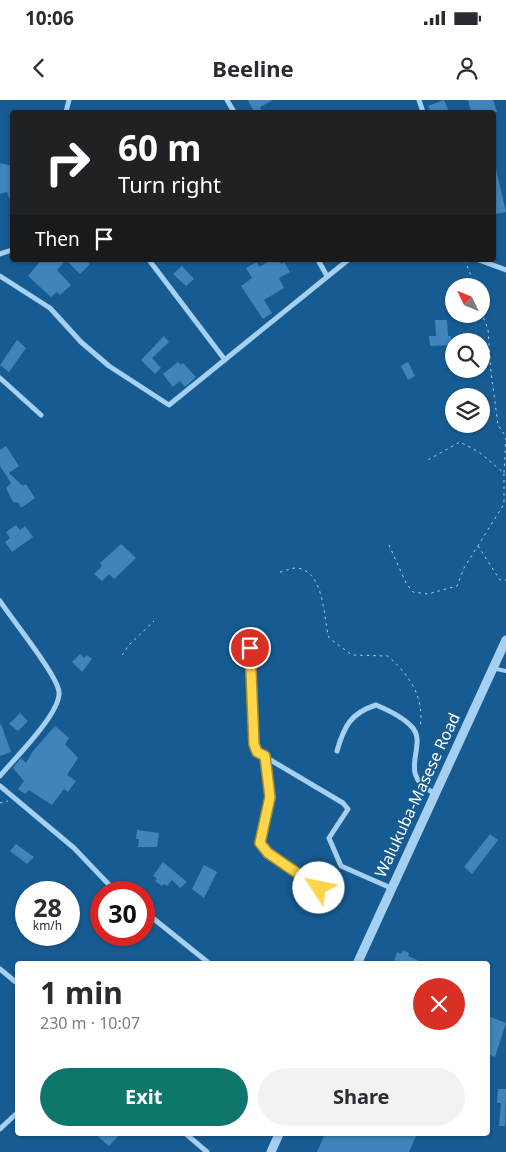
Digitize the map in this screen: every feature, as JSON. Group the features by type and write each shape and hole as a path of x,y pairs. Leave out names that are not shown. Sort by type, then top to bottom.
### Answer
{"street":[{"path":"151,262 225,360"},
{"path":"319,262 328,276"},
{"path":"0,276 50,308 81,342 109,366 169,405 346,262"},
{"path":"484,262 506,270"},
{"path":"0,378 41,415"},
{"path":"0,601 53,675 59,693 53,711 0,776"},
{"name":"Walukuba-Masese Road","path":"357,961 506,640"},
{"path":"250,648 254,744 257,752 343,803 348,809 329,838 341,866 391,888"},
{"path":"336,751 343,728 362,709 376,704 413,728 418,740 414,755 415,774 422,787 434,793"},
{"path":"265,756 270,797 260,843 268,853 319,888"},
{"path":"0,786 74,848 106,881"},
{"path":"155,920 206,961"},
{"path":"0,969 15,982"},
{"path":"0,1129 15,1115"},
{"path":"188,1136 207,1152"},
{"path":"271,1152 278,1136"}],"lane":[{"path":"492,668 506,671"}],"path":[{"path":"465,262 471,278"},
{"path":"389,545 406,583 413,592 428,594 457,586 478,546 504,504 506,437 498,425 488,329 486,323"},
{"path":"426,461 460,442 479,452 505,473"},
{"path":"478,546 500,580 506,580"},
{"path":"280,572 296,568 309,573 319,587 329,638 352,655 370,658 388,656 405,672 418,694 422,717 418,740"},
{"path":"122,656 130,644 154,621"}],"building":[{"path":"248,100 273,100 260,107 261,110 253,110"},
{"path":"444,100 448,110 430,110 428,106"},
{"path":"468,100 493,100 497,112 496,110 470,110"},
{"path":"0,163 10,166 10,200 7,192 0,194"},
{"path":"496,169 506,212 496,214"},
{"path":"39,262 64,262 57,270 71,285 60,295 57,292 51,297 28,276"},
{"path":"68,262 88,262 90,264 80,274"},
{"path":"257,262 259,267 268,262 280,262 281,264 284,262 290,272 279,278 284,288 264,300 272,313 263,319 241,286 252,278 246,268"},
{"path":"182,266 194,279 186,286 173,274"},
{"path":"435,320 445,320 445,323 447,323 448,333 445,333 445,345 430,346 429,336 436,336"},
{"path":"164,336 169,342 152,358 161,368 155,374 141,360"},
{"path":"17,340 26,348 9,372 0,365"},
{"path":"178,362 181,365 183,363 196,377 185,387 180,381 173,387 163,374"},
{"path":"408,362 415,376 408,380 401,366"},
{"path":"6,446 19,466 9,473 23,486 26,484 35,498 21,508 19,503 13,502 6,488 11,483 0,466 0,450"},
{"path":"16,525 20,530 25,526 33,537 12,552 5,542 10,538 6,532"},
{"path":"121,544 136,558 114,579 109,574 102,581 94,574 102,566 100,563"},
{"path":"80,654 84,658 87,655 92,659 82,672 72,662"},
{"path":"20,713 28,721 18,731 9,724"},
{"path":"0,725 11,752 0,756"},
{"path":"55,726 69,738 65,744 78,758 67,775 76,781 68,792 64,789 52,805 29,790 25,794 18,789 24,781 13,768 21,758 26,763 33,751"},
{"path":"137,830 159,833 157,847 138,847 139,839 136,839"},
{"path":"490,834 498,840 472,874 464,867"},
{"path":"16,844 34,857 27,864 10,851"},
{"path":"163,862 187,882 180,888 172,880 167,886 164,884 162,886 155,881 157,879 153,876"},
{"path":"204,865 217,872 204,898 192,889"},
{"path":"403,950 409,953 408,956 419,961 394,961 397,952 401,954"},
{"path":"490,1017 506,1023 495,1057 490,1055"},
{"path":"498,1089 506,1089 505,1126 499,1126 501,1103 497,1103"},
{"path":"97,1136 118,1136 109,1146"},
{"path":"324,1136 416,1136 409,1152 317,1152"}],"route":[{"path":"250,648 253,673 251,706 254,719 254,744 257,752 265,756 270,797 260,843 262,848 268,853 319,888"}]}
